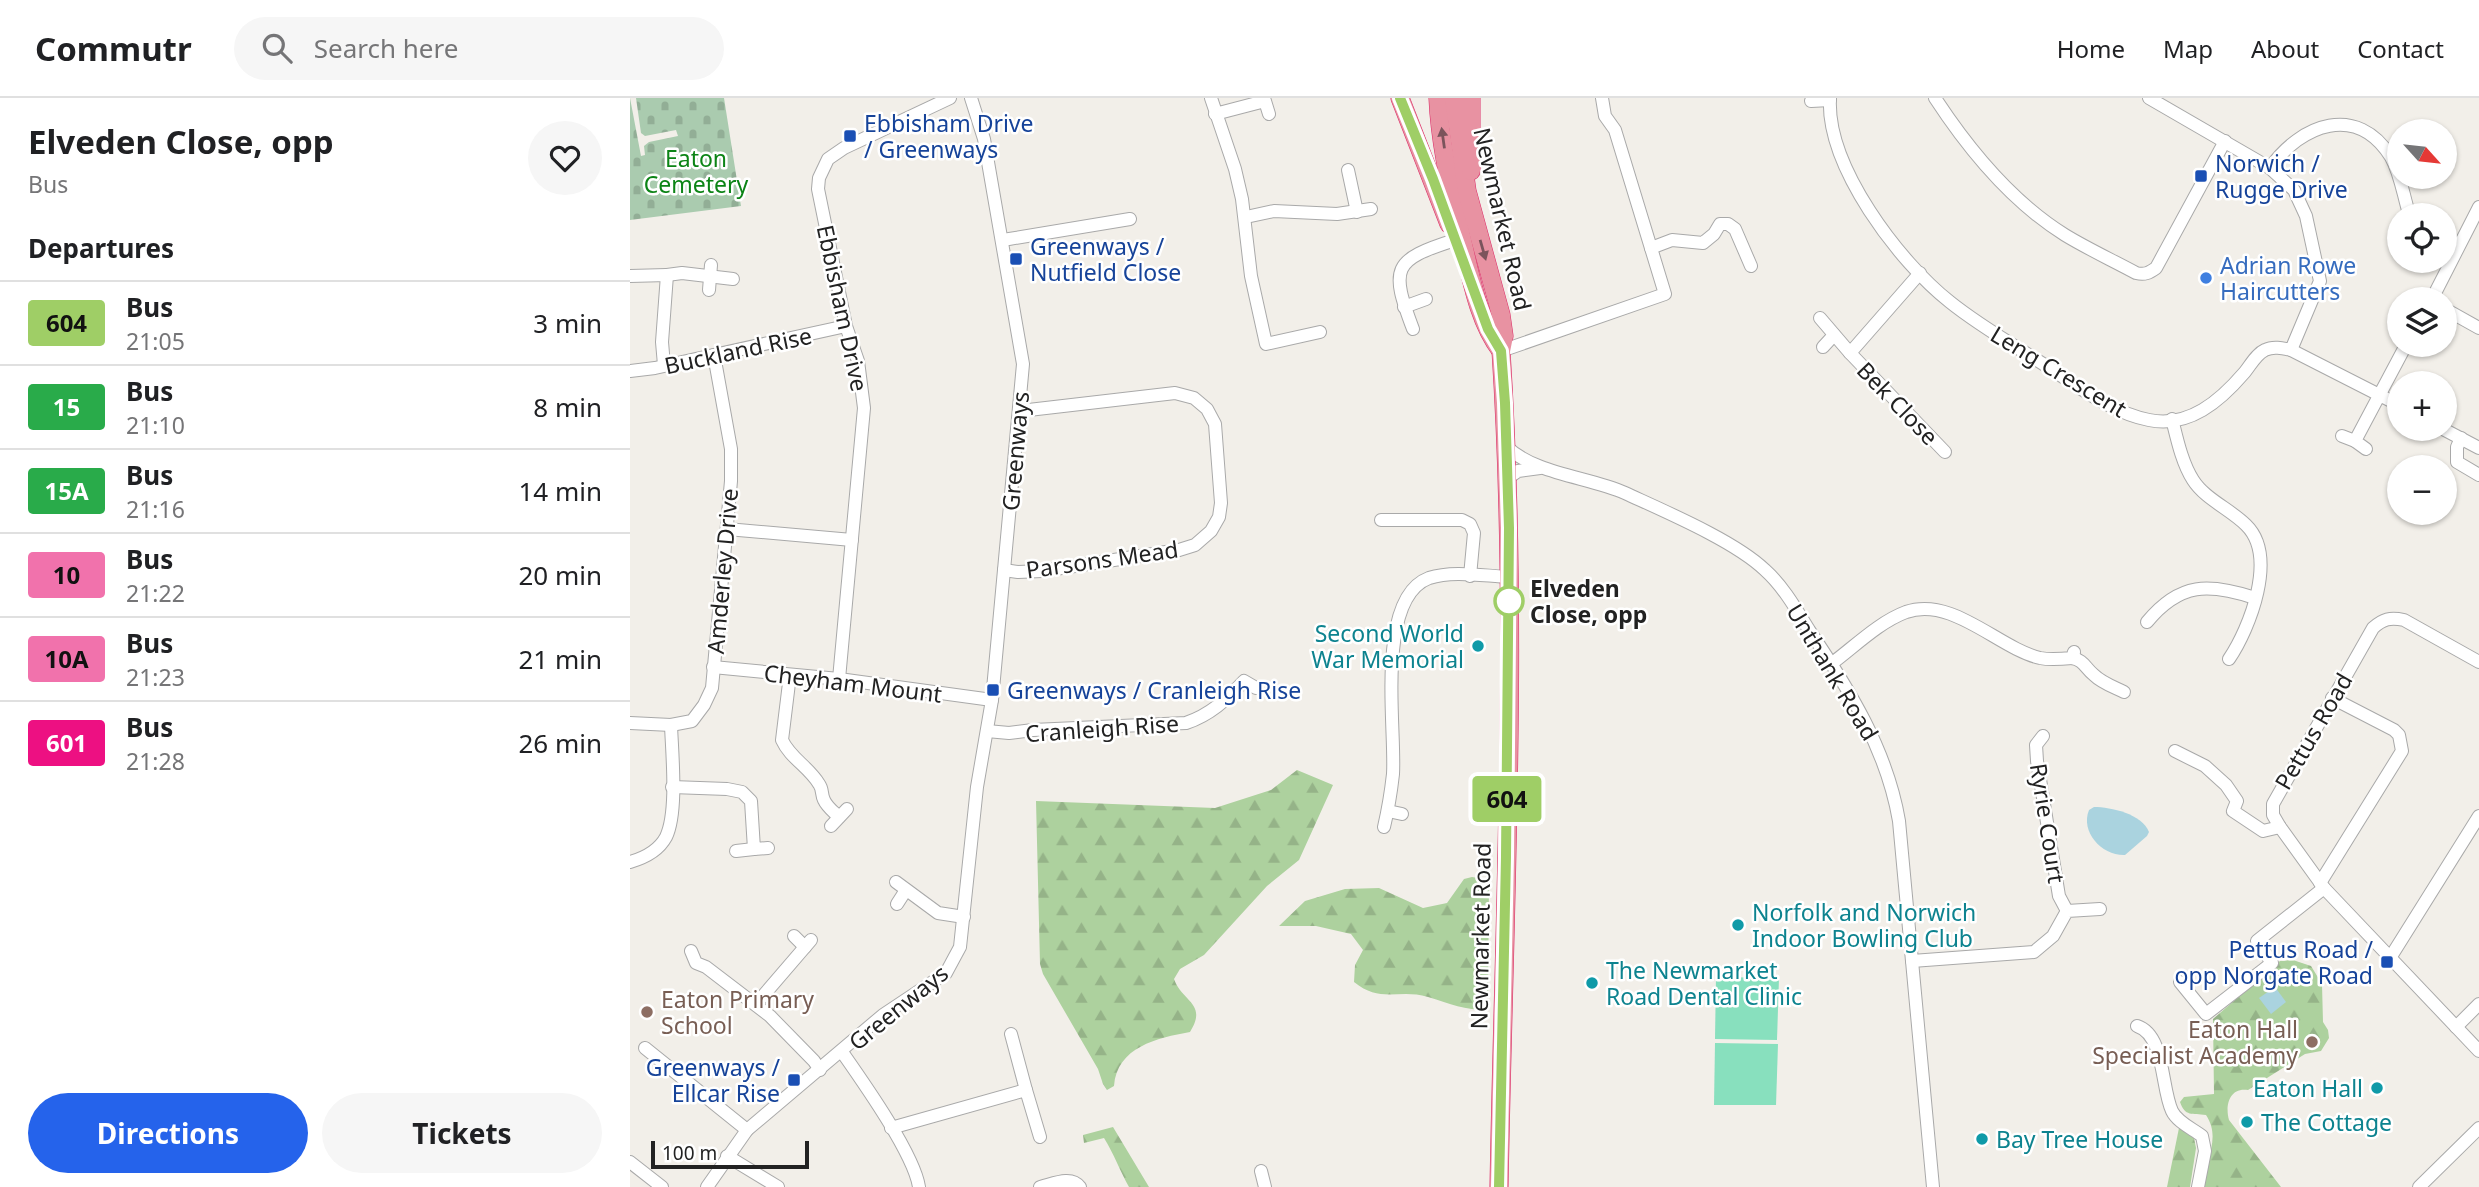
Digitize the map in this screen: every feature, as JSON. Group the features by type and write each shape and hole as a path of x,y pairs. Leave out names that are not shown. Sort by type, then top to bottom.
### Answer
{"highway":[{"path":"1399,98 1473,286"},
{"name":"Newmarket Road","path":"1438,98 1448,178 1473,286 1493,340 1501,351"},
{"name":"Newmarket Road","path":"1454,98 1467,191 1501,315 1504,336 1501,351 1507,447 1509,577 1499,1187"},
{"path":"1467,191 1471,184 1471,98"}],"street":[{"name":"Ebbisham Drive","path":"839,679 864,408 858,361 846,326 818,189 822,169 828,159 845,148 950,98"},
{"name":"Greenways","path":"707,1187 747,1130 901,1002 946,973 960,947 969,809 992,700 1023,364 984,139 971,98"},
{"path":"1211,98 1235,169 1245,217 1261,345 1320,332"},
{"path":"1501,351 1665,294 1615,130 1605,116 1602,98"},
{"path":"1935,98 1975,151 2023,204 2064,234 2136,273 2149,274 2161,260 2225,141"},
{"path":"2149,98 2270,168 2287,183 2306,216 2320,272 2318,289 2291,350 2387,399"},
{"path":"1811,101 1830,99"},
{"name":"Leng Crescent","path":"1830,99 1833,134 1853,183 1883,229 1920,273 1958,309 2108,405 2152,421 2187,417 2207,409 2229,390 2262,351 2280,347 2291,350"},
{"path":"1215,114 1266,104"},
{"path":"2270,168 2285,148 2301,135 2323,128 2348,125 2367,132 2384,148 2409,194 2408,203"},
{"path":"1348,170 1357,212"},
{"path":"2438,287 2479,207"},
{"path":"1245,217 1274,211 1337,214 1371,209"},
{"path":"1003,240 1130,219"},
{"path":"1651,248 1672,240 1703,243 1714,234 1720,224 1728,224 1735,229 1751,266"},
{"path":"1413,329 1398,290 1399,274 1412,256 1455,240"},
{"path":"709,290 711,270"},
{"path":"630,276 711,270 733,279"},
{"name":"Bek Close","path":"1850,353 1920,273"},
{"path":"664,365 662,342 667,275"},
{"path":"1404,307 1426,299"},
{"path":"2457,316 2479,328"},
{"name":"Bek Close","path":"1819,318 1945,452"},
{"name":"Buckland Rise","path":"630,370 655,368 846,326"},
{"path":"1823,347 1834,335"},
{"name":"Amderley Drive","path":"630,723 671,725 692,721 712,688 727,529 731,450 714,355"},
{"path":"2342,436 2361,445 2379,395 2400,357"},
{"name":"Parsons Mead","path":"1004,570 1042,570 1179,550 1195,545 1211,531 1219,517 1221,503 1215,424 1207,409 1194,398 1175,393 1020,411"},
{"path":"2172,419 2193,481 2246,525 2256,538 2260,571 2255,598 2239,645 2229,659"},
{"path":"2457,436 2479,448"},
{"path":"2461,438 2457,447 2457,462 2479,475"},
{"name":"Unthank Road","path":"1507,447 1522,459 1624,493 1756,562 1779,585 1831,664 1876,741 1891,784 1899,821 1933,1187"},
{"name":"Unthank Road","path":"1508,478 1518,471 1548,468"},
{"path":"1381,520 1462,520 1471,524 1474,533 1470,576"},
{"path":"727,529 852,540"},
{"path":"1384,827 1393,775 1394,635 1410,594 1427,579 1448,574 1509,577"},
{"path":"2147,622 2165,603 2197,589 2223,588 2255,598"},
{"path":"1831,664 1883,625 1903,613 1919,608 1950,614 2040,658 2081,657 2092,674 2124,692"},
{"name":"Pettus Road","path":"2280,827 2273,815 2273,804 2373,628 2381,621 2392,618 2403,621 2479,662"},
{"name":"Cheyham Mount","path":"713,667 839,679 992,700"},
{"path":"790,675 782,740 785,747 818,781 824,801 839,817"},
{"name":"Cranleigh Rise","path":"987,732 1019,733 1033,730 1186,723 1202,718 1247,682"},
{"path":"2180,982 2206,1014 2272,963 2257,941 2322,885 2402,751 2399,735 2394,730 2332,698"},
{"path":"630,862 641,859 657,848 665,837 671,819 671,725"},
{"name":"Ryrie Court","path":"2043,736 2036,746 2037,761 2059,897 2067,911"},
{"path":"2178,758 2205,766 2226,785 2237,801 2233,811 2263,831 2280,827 2322,885 2479,1051"},
{"path":"672,788 727,789 742,792 751,801 761,848 736,851"},
{"path":"1388,811 1402,814"},
{"path":"2390,958 2479,816"},
{"path":"895,882 938,913 964,917"},
{"path":"897,904 906,890"},
{"name":"Ryrie Court","path":"1912,961 2034,952 2067,911 2101,908"},
{"path":"756,1004 808,943 794,936"},
{"path":"693,961 706,967 756,1004 820,1070"},
{"path":"2456,1027 2479,1004"},
{"path":"2137,1026 2146,1029 2156,1045 2173,1113 2202,1136 2205,1151 2198,1187"},
{"path":"1011,1034 1040,1137"},
{"path":"645,1048 679,1066 747,1130"},
{"path":"842,1052 891,1128 914,1170 919,1187"},
{"path":"891,1128 1026,1090"},
{"path":"2419,1187 2479,1128"},
{"path":"727,1156 777,1181"},
{"path":"630,1161 662,1187"},
{"path":"1261,1171 1265,1187"},
{"path":"1040,1187 1069,1180 1077,1182 1080,1187"}],"green space":[{"name":"Eaton Cemetery","path":"630,98 641,156 645,155 644,146 649,142 678,136 676,130 645,136 641,133 636,98 724,98 741,206 630,220"},
{"path":"1297,770 1333,785 1299,860 1267,886 1204,955 1180,969 1174,979 1192,1003 1196,1015 1190,1032 1152,1041 1131,1053 1122,1062 1114,1086 1107,1090 1040,964 1036,801 1215,808 1271,790"},
{"path":"1472,877 1489,880 1488,1010 1465,1008 1418,995 1382,994 1364,989 1354,982 1355,965 1363,950 1351,934 1316,926 1279,926 1305,901 1345,889 1379,888 1423,908 1447,903 1464,879"},
{"path":"2293,960 2311,966 2322,984 2323,1022 2329,1038 2321,1051 2305,1054 2248,1090 2236,1091 2228,1104 2229,1120 2281,1187 2203,1187 2211,1150 2211,1124 2206,1115 2187,1112 2180,1102 2184,1097 2214,1094 2213,1019 2280,961"},
{"path":"1716,977 1779,978 1777,1040 1715,1039"},
{"path":"1715,1043 1778,1044 1776,1105 1714,1105"},
{"path":"1113,1127 1149,1187 1129,1187 1104,1138 1084,1143 1083,1135"},
{"path":"2179,1128 2194,1138 2196,1148 2190,1187 2167,1187"}],"water":[{"path":"2094,807 2109,808 2133,816 2145,826 2149,832 2147,836 2125,855 2108,851 2090,834 2087,818 2089,810"},
{"path":"2275,987 2286,1002 2271,1014 2259,998"}],"bus line":[{"name":"604","path":"1400,98 1488,329 1501,351 1507,447 1509,577 1499,1187"}],"place":[{"name":"Ebbisham Drive / Greenways","path":"850,136"},
{"name":"Norwich / Rugge Drive","path":"2201,176"},
{"name":"Greenways / Nutfield Close","path":"1016,259"},
{"name":"Adrian Rowe Haircutters","path":"2206,278"},
{"name":"Elveden Close, opp","path":"1509,601"},
{"name":"Second World War Memorial","path":"1478,646"},
{"name":"Greenways / Cranleigh Rise","path":"993,690"},
{"name":"Norfolk and Norwich Indoor Bowling Club","path":"1738,925"},
{"name":"Pettus Road / opp Norgate Road","path":"2387,962"},
{"name":"The Newmarket Road Dental Clinic","path":"1592,983"},
{"name":"Eaton Primary School","path":"647,1012"},
{"name":"Eaton Hall Specialist Academy","path":"2312,1042"},
{"name":"Greenways / Ellcar Rise","path":"794,1080"},
{"name":"Eaton Hall","path":"2377,1088"},
{"name":"The Cottage","path":"2247,1122"},
{"name":"Bay Tree House","path":"1982,1139"}]}
